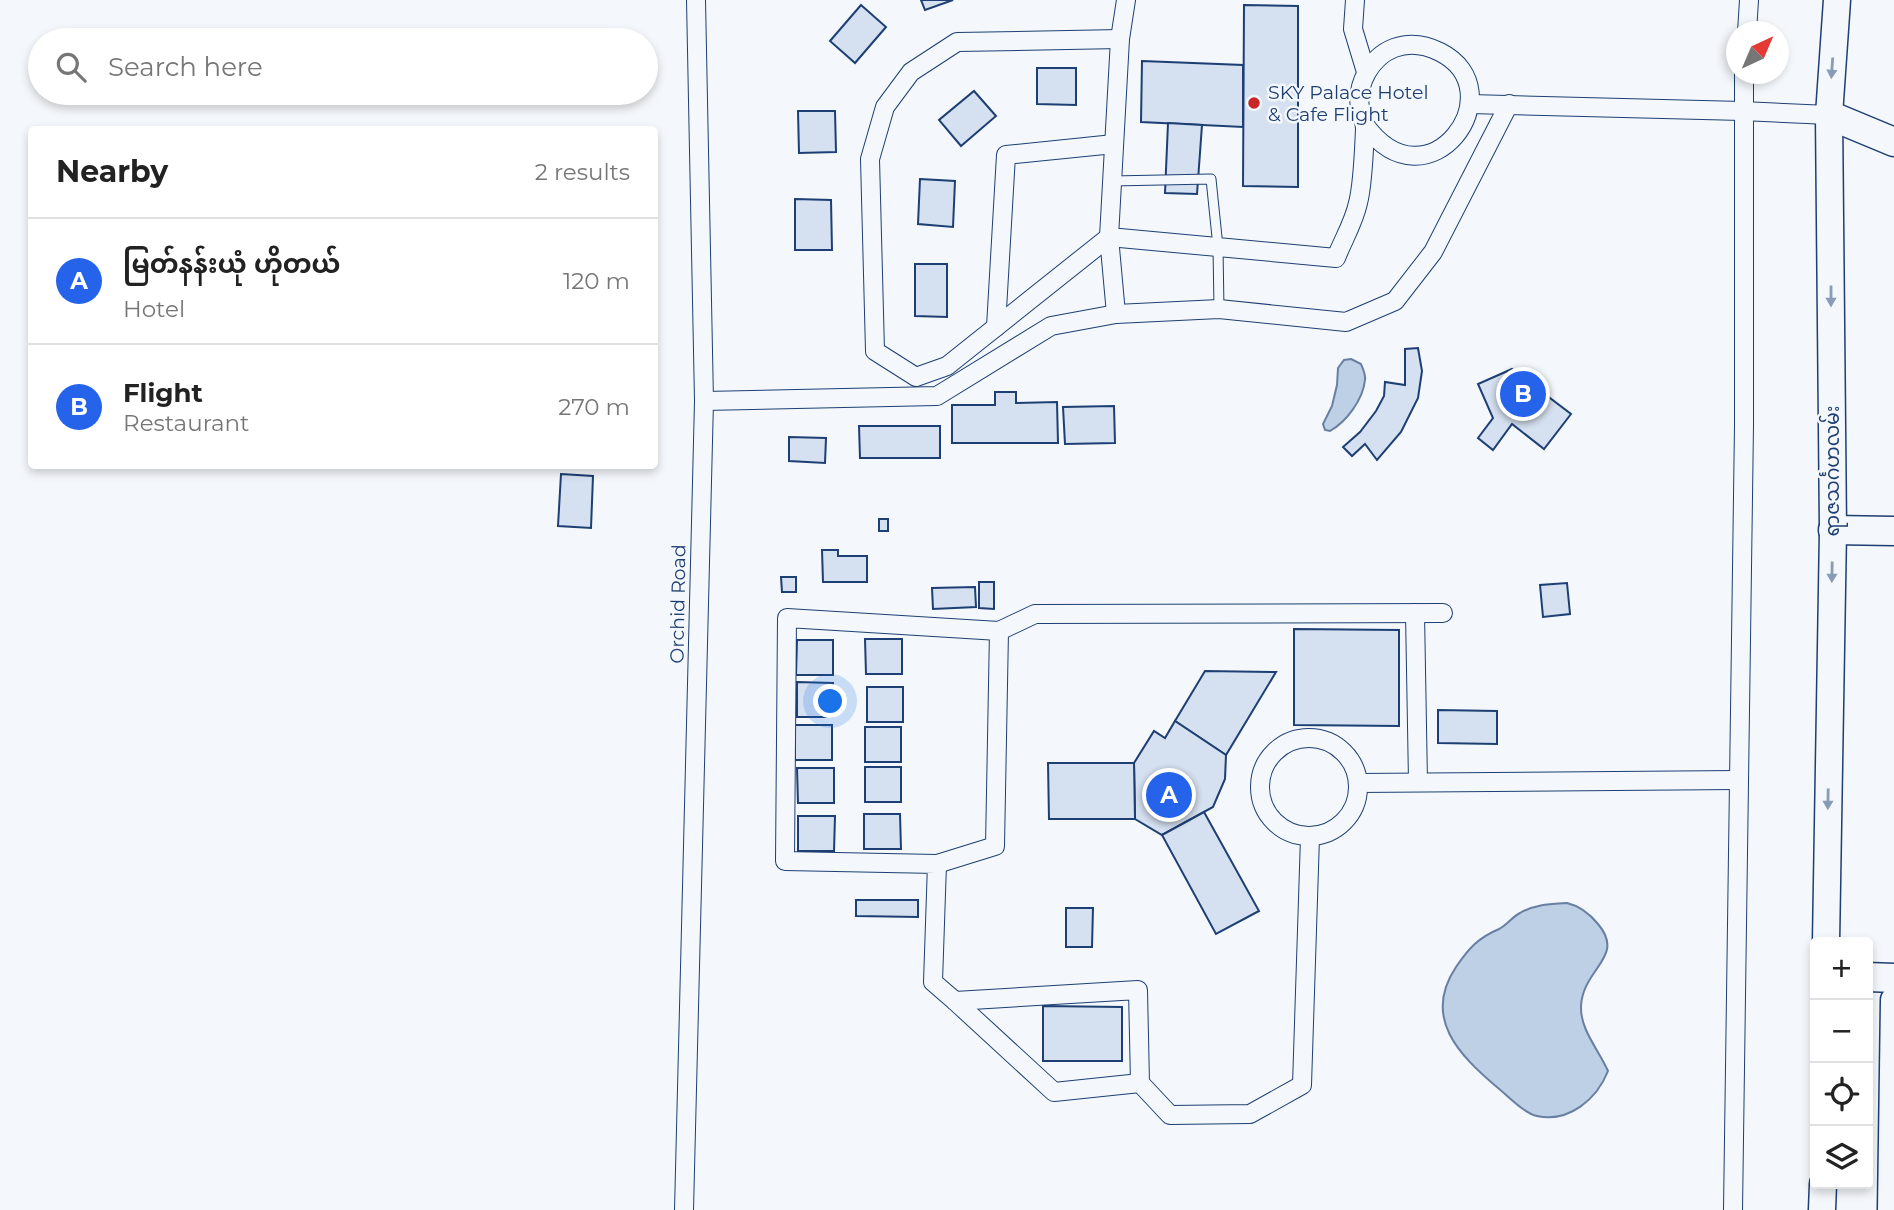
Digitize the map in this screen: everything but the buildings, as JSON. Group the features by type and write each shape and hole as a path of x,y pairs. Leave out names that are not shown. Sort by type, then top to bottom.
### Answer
{"highway":[{"path":"1829,115 1894,142"},
{"path":"1833,530 1894,531"},
{"path":"1873,977 1894,978"}],"main road":[{"name":"ရာဇသင်္ဂဟလမ်း","path":"1826,937 1833,530 1829,115 1837,0"},
{"path":"1891,1210 1894,1000"},
{"path":"1822,1210 1823,1189"}],"street":[{"name":"Orchid Road","path":"684,1210 704,401 696,0"},
{"path":"1116,314 1109,237 1120,39 1126,0"},
{"path":"1354,0 1353,29 1366,72"},
{"path":"1748,21 1749,0"},
{"path":"1120,39 957,42 911,72 885,107 870,159 875,351 916,377 947,366 1109,237 1336,258 1359,203 1365,125"},
{"path":"1412,45 1430,47 1447,55 1460,68 1468,85 1470,104 1466,121 1457,136 1443,148 1426,155 1408,155 1390,150 1376,140 1365,125 1359,108 1360,89 1366,72 1378,58 1394,48 1412,45"},
{"path":"1733,1210 1744,425 1743,84"},
{"path":"1470,104 1829,115"},
{"path":"704,401 937,396 1051,326 1116,314 1219,309 1346,322 1395,301 1433,252 1509,104"},
{"path":"996,327 1006,155 1114,144"},
{"path":"999,631 995,846 937,864 785,861 787,618 999,631 1035,614 1443,612"},
{"path":"1415,613 1418,782"},
{"path":"1300,738 1316,738 1332,743 1345,753 1354,767 1358,783 1357,799 1351,814 1340,826 1326,834 1310,837 1294,835 1279,827 1268,815 1261,800 1259,784 1263,768 1272,754 1284,744 1300,738"},
{"path":"1358,783 1737,780"},
{"path":"956,1001 1138,990 1139,1083 1170,1115 1250,1114 1302,1086 1310,837"},
{"path":"937,864 933,982 1054,1092 1139,1083"}],"lane":[{"path":"1112,181 1211,179 1218,247 1219,309"}],"water":[{"path":"1351,359 1361,364 1365,374 1364,388 1353,410 1342,422 1330,431 1325,430 1323,424 1332,406 1338,368 1344,360"},
{"path":"1567,903 1588,913 1605,935 1605,954 1588,982 1581,1006 1587,1032 1608,1071 1597,1091 1580,1107 1560,1116 1537,1116 1512,1100 1459,1049 1444,1019 1443,1003 1446,985 1456,967 1480,940 1526,910"}],"place":[{"name":"SKY Palace Hotel & Cafe Flight","path":"1254,103"},
{"name":"Flight","path":"1523,394"},
{"name":"မြတ်နန်းယုံ ဟိုတယ်","path":"1169,795"}]}
